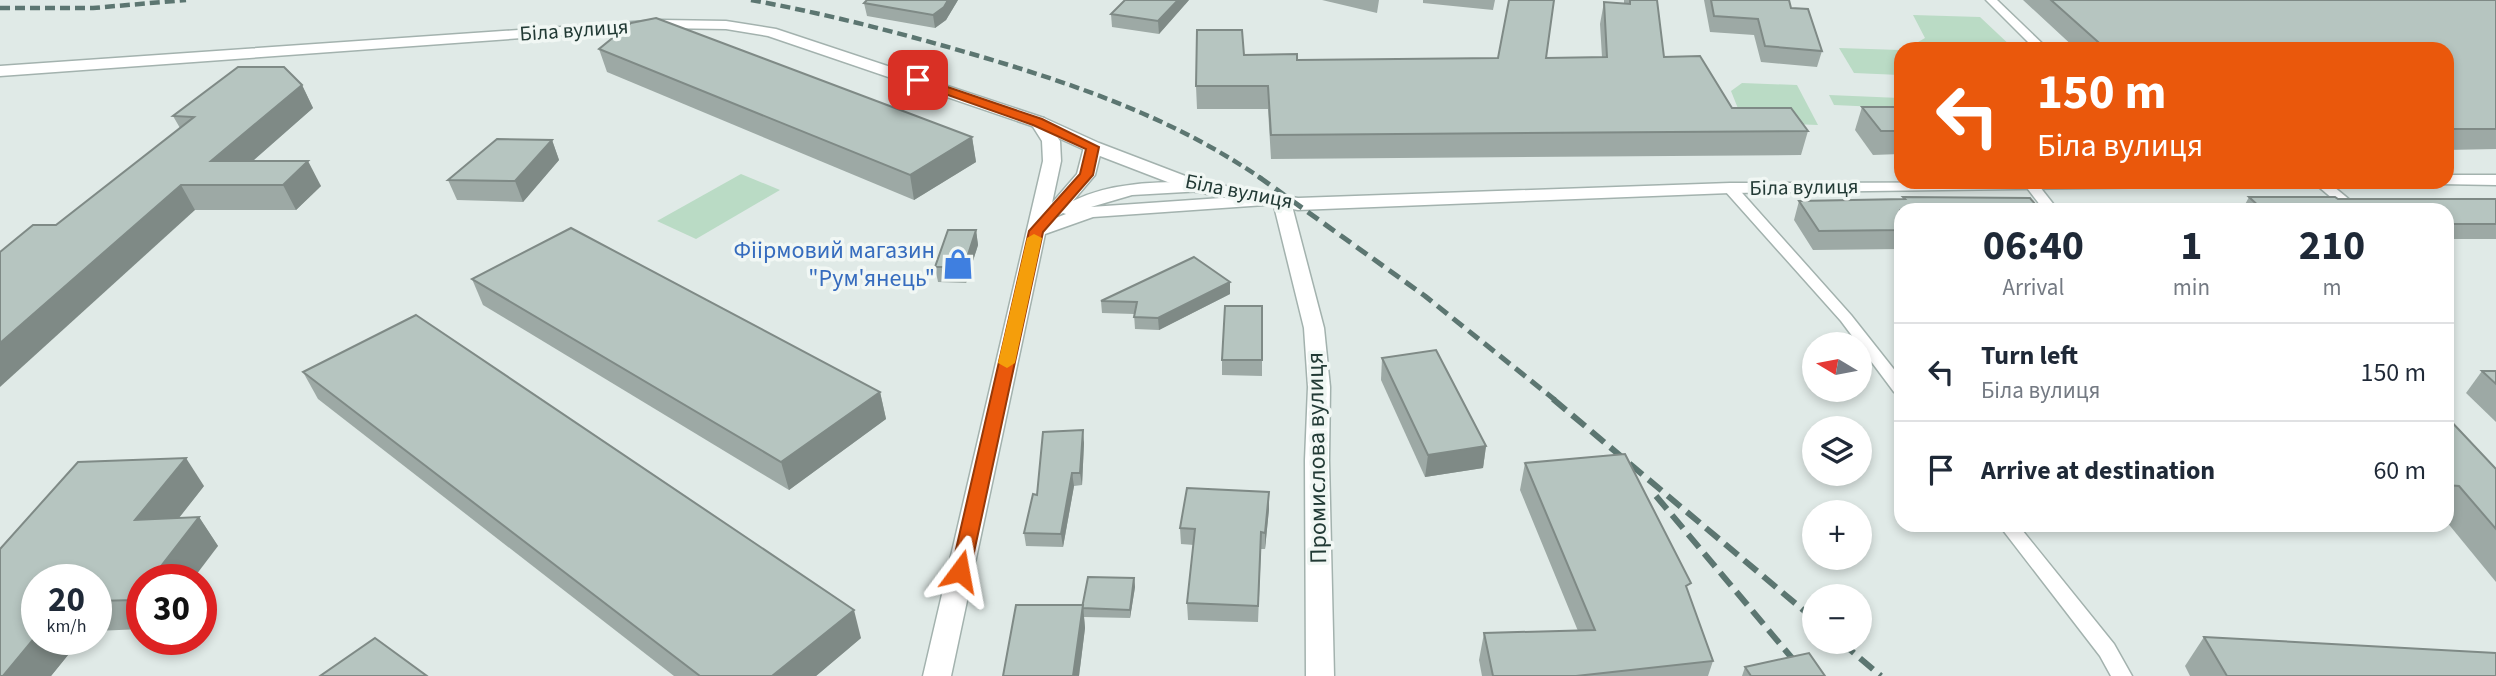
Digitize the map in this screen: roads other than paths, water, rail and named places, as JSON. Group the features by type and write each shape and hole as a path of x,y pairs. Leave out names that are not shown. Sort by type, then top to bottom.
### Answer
{"street":[{"name":"Біла вулиця","path":"0,71 661,24 726,25 771,32 822,47 1038,122 1093,147 1197,187 1273,201 1894,186"},
{"path":"937,676 1052,161 1051,141 1038,122"},
{"path":"1036,231 1086,175 1093,147"},
{"path":"2454,180 2496,180"},
{"path":"1036,231 1089,199 1125,188 1197,187"},
{"path":"1036,231 1091,212 1273,201"},
{"name":"Промислова вулиця","path":"1273,201 1314,327 1318,375 1320,676"}],"lane":[{"path":"1991,0 2035,42"},
{"path":"1730,188 1846,318 1894,380"},
{"path":"2035,189 2046,203"},
{"path":"2329,189 2346,203"},
{"path":"2014,532 2107,650 2122,676"}],"railway":[{"path":"0,8 93,8 186,0"},
{"path":"751,0 894,32 1054,79 1161,122 1260,178"},
{"path":"1260,178 1425,296 1555,400"},
{"path":"1553,399 1802,609"},
{"path":"1656,496 1807,676"},
{"path":"1855,654 1881,676"}],"place":[{"name":"Фіірмовий магазин \"Рум'янець\"","path":"958,264"}]}
